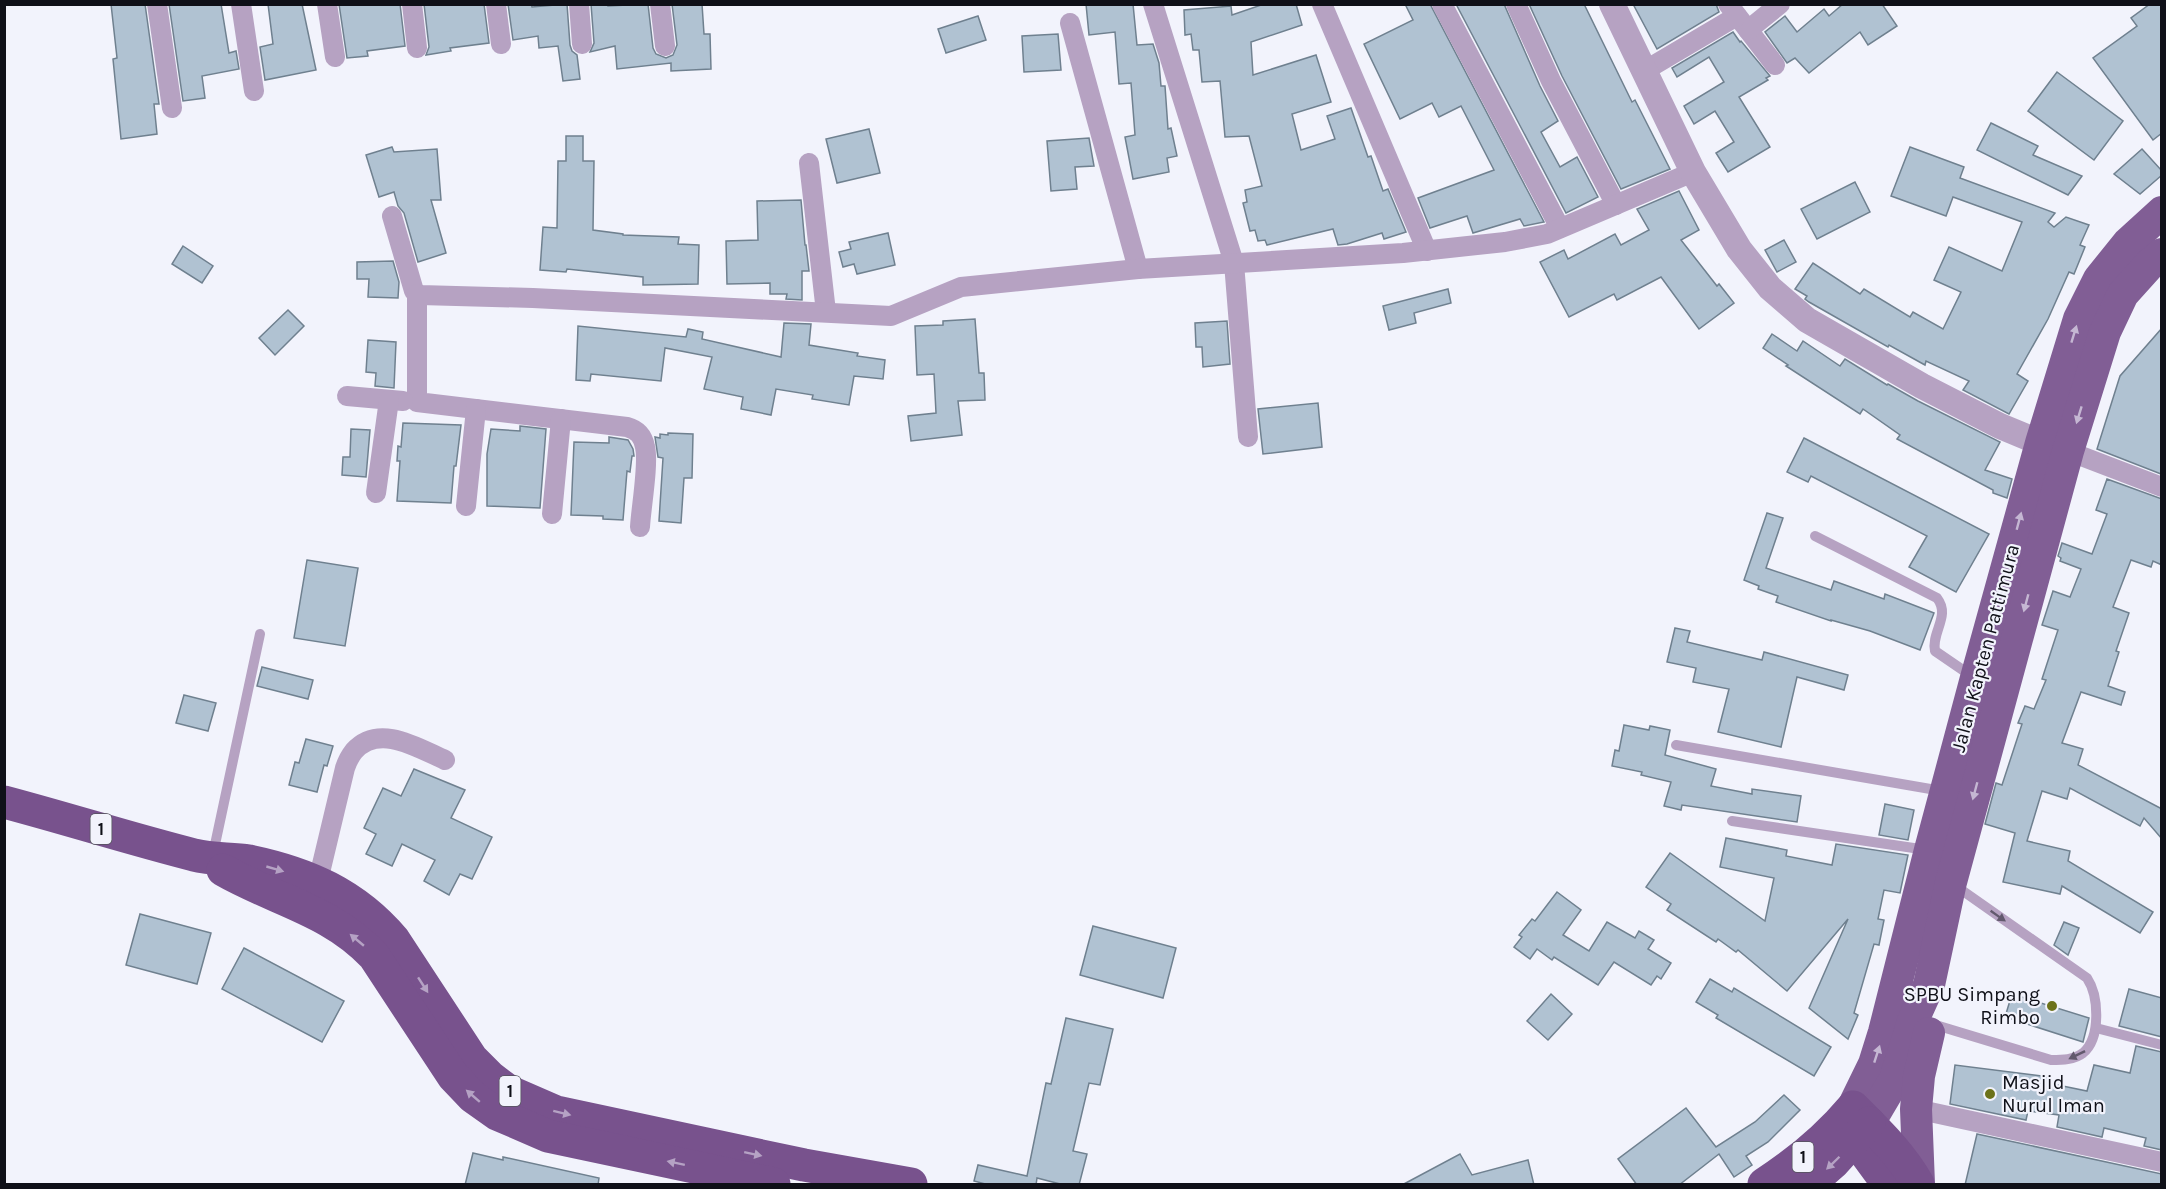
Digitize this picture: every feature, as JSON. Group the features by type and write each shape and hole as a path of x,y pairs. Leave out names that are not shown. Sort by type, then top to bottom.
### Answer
{"highway":[{"name":"1","path":"4,802 205,857 248,861 318,881 363,908 380,924 394,940 472,1059 490,1077 510,1092 556,1112 804,1165 911,1185"},
{"name":"1","path":"205,857 240,880 305,907 362,944 374,956 453,1076 473,1097 497,1114 548,1136 774,1185"},
{"name":"1","path":"1764,1185 1854,1124"},
{"name":"1","path":"1809,1185 1854,1124"},
{"path":"1854,1124 1888,1185"},
{"path":"1854,1124 1905,1162 1919,1185"}],"main road":[{"name":"Jalan Kapten Pattimura","path":"1923,1021 2001,640 2054,447 2079,319 2099,279 2128,243 2162,212"},
{"name":"Jalan Kapten Pattimura","path":"2054,447 2123,294 2162,254"},
{"name":"Jalan Kapten Pattimura","path":"1854,1124 1884,1032 1976,678 2001,640"},
{"path":"1854,1124 1895,1078 1923,1021"},
{"path":"1919,1185 1916,1109 1923,1021"}],"street":[{"path":"157,4 172,108"},
{"path":"241,4 254,91"},
{"path":"327,4 335,57"},
{"path":"412,4 417,48"},
{"path":"496,4 501,44"},
{"path":"579,4 582,44"},
{"path":"660,4 665,46"},
{"path":"1153,4 1234,263 1248,437"},
{"path":"1322,4 1426,251"},
{"path":"1442,4 1560,228"},
{"path":"1516,4 1551,81 1616,205"},
{"path":"1612,4 1693,172 1753,269 1788,306 1807,320 1922,386 2000,426 2162,488"},
{"path":"1644,71 1738,17 1780,4"},
{"path":"1738,17 1774,65"},
{"path":"1070,24 1138,269"},
{"path":"809,163 826,312"},
{"path":"417,294 891,316 961,288 1138,269 1426,251 1505,242 1547,234 1693,172"},
{"path":"392,216 414,291 417,294 417,402"},
{"path":"347,396 417,402 637,430 641,435 646,453 640,527"},
{"path":"376,493 390,400"},
{"path":"466,506 476,409"},
{"path":"552,514 561,419"},
{"path":"318,881 345,768 353,752 374,740 387,738 398,739 445,760"},
{"path":"1916,1109 2162,1162"}],"lane":[{"path":"1815,536 1937,598 1944,614 1935,639 1935,651 1976,678"},
{"path":"205,857 260,634"},
{"path":"1676,745 1946,791"},
{"path":"1732,821 1930,850"},
{"path":"1923,1021 2051,1060 2077,1057 2086,1051 2096,1028 2096,997 2087,978 1951,882"},
{"path":"2096,1028 2162,1045"}],"building":[{"path":"111,4 145,4 159,104 154,104 157,134 121,139 113,59 117,58"},
{"path":"169,4 221,4 229,53 236,51 239,69 202,76 205,98 183,101"},
{"path":"268,4 302,4 316,70 265,80 260,47 273,44"},
{"path":"339,4 400,4 405,46 367,51 368,56 347,58"},
{"path":"424,4 484,4 489,43 450,48 451,51 426,55 429,47"},
{"path":"508,4 531,4 532,7 567,4 570,45 572,51 577,55 580,79 563,81 558,46 539,48 538,36 513,40"},
{"path":"591,4 608,4 608,6 648,4 653,48 656,54 666,58 673,55 677,45 672,4 702,4 704,34 710,34 711,69 671,71 671,63 617,69 615,46 590,52 594,43"},
{"path":"1086,4 1133,4 1137,45 1153,44 1159,63 1161,86 1165,86 1168,129 1171,128 1177,156 1167,158 1169,172 1133,179 1125,137 1135,135 1131,83 1119,84 1115,32 1089,35"},
{"path":"1264,4 1296,4 1302,25 1251,42 1253,75 1316,55 1331,102 1292,114 1301,150 1335,139 1327,116 1351,108 1383,191 1388,189 1406,232 1384,239 1382,233 1338,245 1333,229 1267,245 1265,240 1258,241 1255,230 1250,231 1243,203 1247,202 1245,190 1262,186 1249,136 1225,137 1220,81 1202,82 1199,50 1193,50 1191,34 1185,35 1184,10 1231,6 1232,15"},
{"path":"1405,4 1430,4 1544,222 1524,226 1520,219 1473,233 1467,216 1430,228 1418,198 1494,170 1461,106 1439,117 1432,103 1400,119 1364,44 1413,20"},
{"path":"1456,4 1504,4 1558,121 1541,132 1560,167 1577,157 1598,197 1566,213"},
{"path":"1529,4 1584,4 1632,102 1635,100 1670,169 1621,189 1562,76"},
{"path":"1633,4 1716,4 1719,12 1657,49"},
{"path":"1843,4 1882,4 1897,26 1868,45 1860,32 1809,73 1795,58 1787,63 1765,32 1785,16 1797,32 1824,9 1829,16"},
{"path":"2150,4 2162,4 2162,133 2153,140 2093,58 2137,26 2131,18"},
{"path":"978,16 986,40 946,53 938,29"},
{"path":"1733,32 1770,76 1766,78 1768,80 1739,97 1770,147 1728,172 1716,153 1734,142 1715,111 1694,124 1684,106 1724,82 1709,57 1677,77 1672,68"},
{"path":"1058,34 1061,70 1024,72 1022,36"},
{"path":"2057,72 2123,121 2094,160 2028,111"},
{"path":"1991,123 2038,146 2033,155 2082,176 2068,195 1977,150"},
{"path":"869,129 880,173 837,183 826,139"},
{"path":"566,136 583,136 583,161 594,161 593,230 623,235 679,237 678,244 699,245 698,284 643,285 643,277 567,269 566,272 540,270 543,227 557,228 558,161 566,161"},
{"path":"1089,138 1094,166 1075,167 1077,189 1051,191 1047,141"},
{"path":"392,147 394,152 437,149 441,200 431,200 446,253 418,262 404,213 398,206 394,192 379,197 366,155"},
{"path":"1910,147 1964,167 1960,178 2055,213 2048,222 2054,227 2066,217 2089,225 2080,245 2085,247 2074,274 2069,272 2048,319 2017,374 2028,381 2009,414 1963,390 1969,381 1926,361 1925,365 1889,345 1888,347 1809,302 1805,299 1807,296 1795,289 1813,263 1860,294 1864,289 1910,317 1913,312 1943,329 1961,292 1934,280 1949,247 2002,271 2022,222 1953,197 1946,216 1891,196"},
{"path":"2142,149 2162,171 2162,175 2140,194 2114,174"},
{"path":"1855,182 1870,212 1817,239 1801,209"},
{"path":"1679,191 1699,230 1681,240 1717,286 1719,284 1734,303 1699,329 1661,277 1617,300 1614,294 1569,317 1540,262 1564,250 1568,259 1615,234 1621,245 1649,230 1637,209"},
{"path":"801,200 809,271 802,271 802,300 786,299 787,294 770,294 770,283 727,284 726,241 758,240 757,201"},
{"path":"888,233 895,265 857,274 854,264 843,267 839,252 851,249 849,242"},
{"path":"1784,240 1796,262 1777,272 1765,250"},
{"path":"183,246 213,266 202,283 172,264"},
{"path":"393,261 399,282 398,298 368,297 369,279 357,279 357,262"},
{"path":"1448,289 1451,303 1414,313 1416,323 1389,330 1383,306"},
{"path":"288,310 304,326 275,355 259,338"},
{"path":"975,319 979,373 984,373 985,400 958,401 962,435 911,441 908,416 936,413 934,374 917,375 915,326 943,325 943,321"},
{"path":"1227,321 1230,364 1203,367 1202,347 1196,347 1195,323"},
{"path":"784,323 811,324 809,345 885,360 883,379 854,376 849,405 812,399 813,395 776,389 771,415 741,409 743,397 704,389 712,357 665,348 661,381 591,374 590,381 576,380 578,326 686,337 688,329 703,332 702,339 781,357"},
{"path":"2162,328 2161,474 2097,449 2120,376"},
{"path":"1772,334 1797,351 1803,341 1840,366 1845,359 1887,385 2000,442 1985,470 2012,479 2007,498 1993,493 1993,490 1897,439 1900,435 1863,409 1860,414 1786,366 1788,365 1763,348"},
{"path":"368,340 396,342 394,388 375,386 376,373 366,372"},
{"path":"1318,403 1322,447 1263,454 1258,409"},
{"path":"403,423 461,425 451,503 397,501 400,461 397,461 398,446 401,447"},
{"path":"520,426 546,429 540,508 487,506 487,454 491,429 520,431"},
{"path":"351,429 370,430 366,477 342,475 343,457 350,457"},
{"path":"668,433 693,434 692,478 684,478 681,523 659,521 663,458 658,457 655,437 660,438 660,434 668,435"},
{"path":"609,437 628,440 633,449 634,456 632,456 630,472 627,471 623,520 603,519 603,516 571,515 574,442 609,443"},
{"path":"1804,438 1989,534 1956,592 1909,567 1927,536 1811,476 1808,482 1787,472"},
{"path":"2107,479 2162,499 2162,565 2153,561 2151,567 2131,560 2113,607 2129,613 2116,651 2119,652 2108,686 2125,692 2121,705 2081,692 2062,743 2083,749 2078,765 2162,809 2162,839 2144,818 2140,826 2070,788 2067,799 2042,791 2027,841 2070,851 2068,861 2153,912 2140,933 2062,886 2060,894 2003,882 2015,833 1985,824 1996,783 2002,785 2022,724 2018,723 2025,706 2034,709 2046,680 2042,679 2058,630 2042,625 2053,591 2070,597 2081,569 2060,561 2061,558 2058,556 2062,543 2092,554 2107,514 2096,510"},
{"path":"1767,513 1783,518 1766,568 1831,590 1834,581 1884,599 1885,594 1934,613 1920,650 1870,631 1831,621 1776,602 1778,596 1758,589 1759,586 1744,580"},
{"path":"307,560 358,568 345,646 294,638"},
{"path":"1675,628 1690,631 1687,642 1762,660 1764,652 1848,675 1844,690 1797,677 1781,747 1718,732 1729,689 1693,682 1696,668 1667,662"},
{"path":"262,667 313,680 308,699 257,686"},
{"path":"184,695 216,703 208,731 176,723"},
{"path":"1624,725 1649,730 1650,726 1670,730 1665,755 1716,769 1711,786 1752,794 1752,789 1801,796 1797,822 1682,805 1681,810 1664,806 1671,782 1641,775 1642,772 1612,766 1615,750 1619,751"},
{"path":"306,739 333,746 327,766 324,765 317,792 289,785 295,762 299,763"},
{"path":"414,769 465,790 451,818 492,837 472,879 460,874 449,895 424,881 435,860 402,844 392,866 366,854 376,834 364,828 383,788 401,796"},
{"path":"1885,804 1914,810 1908,840 1879,835"},
{"path":"1726,838 1787,850 1786,856 1832,865 1836,844 1908,855 1900,893 1884,890 1878,919 1884,920 1879,945 1874,944 1854,1013 1858,1015 1848,1039 1809,1008 1848,919 1787,991 1738,950 1736,952 1718,939 1716,942 1667,910 1671,904 1646,887 1670,853 1765,921 1774,878 1720,867"},
{"path":"1557,892 1581,910 1563,935 1589,951 1607,922 1635,938 1639,931 1654,940 1648,949 1671,963 1661,979 1657,976 1651,985 1614,962 1598,985 1554,957 1552,960 1537,949 1530,959 1514,947 1522,937 1519,935 1532,919 1535,921"},
{"path":"140,914 211,933 197,984 126,965"},
{"path":"2064,922 2079,928 2068,955 2054,945"},
{"path":"1093,926 1176,948 1163,998 1080,975"},
{"path":"244,948 344,1001 322,1042 222,989"},
{"path":"1710,979 1732,992 1734,988 1831,1047 1814,1076 1716,1018 1718,1015 1696,1002"},
{"path":"2129,989 2162,998 2162,1037 2119,1026"},
{"path":"1551,994 1572,1014 1548,1040 1527,1021"},
{"path":"2012,994 2089,1018 2083,1042 2005,1017"},
{"path":"1066,1018 1113,1029 1100,1085 1089,1083 1073,1151 1087,1154 1079,1185 1064,1185 1037,1178 1036,1185 989,1185 974,1181 978,1165 1027,1176 1046,1083 1051,1084"},
{"path":"2136,1046 2162,1052 2162,1150 2144,1146 2146,1138 2104,1128 2102,1137 2057,1127 2059,1115 2028,1111 2026,1120 1950,1104 1955,1065 2049,1077 2048,1083 2087,1091 2094,1065 2130,1073"},
{"path":"1784,1095 1800,1110 1768,1142 1746,1156 1752,1165 1734,1177 1719,1154 1679,1185 1637,1185 1618,1159 1686,1108 1716,1147 1755,1122"},
{"path":"1977,1134 2162,1174 2162,1185 1965,1185"},
{"path":"473,1153 503,1160 503,1157 599,1178 598,1185 465,1185"},
{"path":"1460,1154 1472,1175 1528,1160 1534,1185 1402,1185"}],"place":[{"name":"SPBU Simpang Rimbo","path":"2052,1006"},
{"name":"Masjid Nurul Iman","path":"1990,1094"}]}
